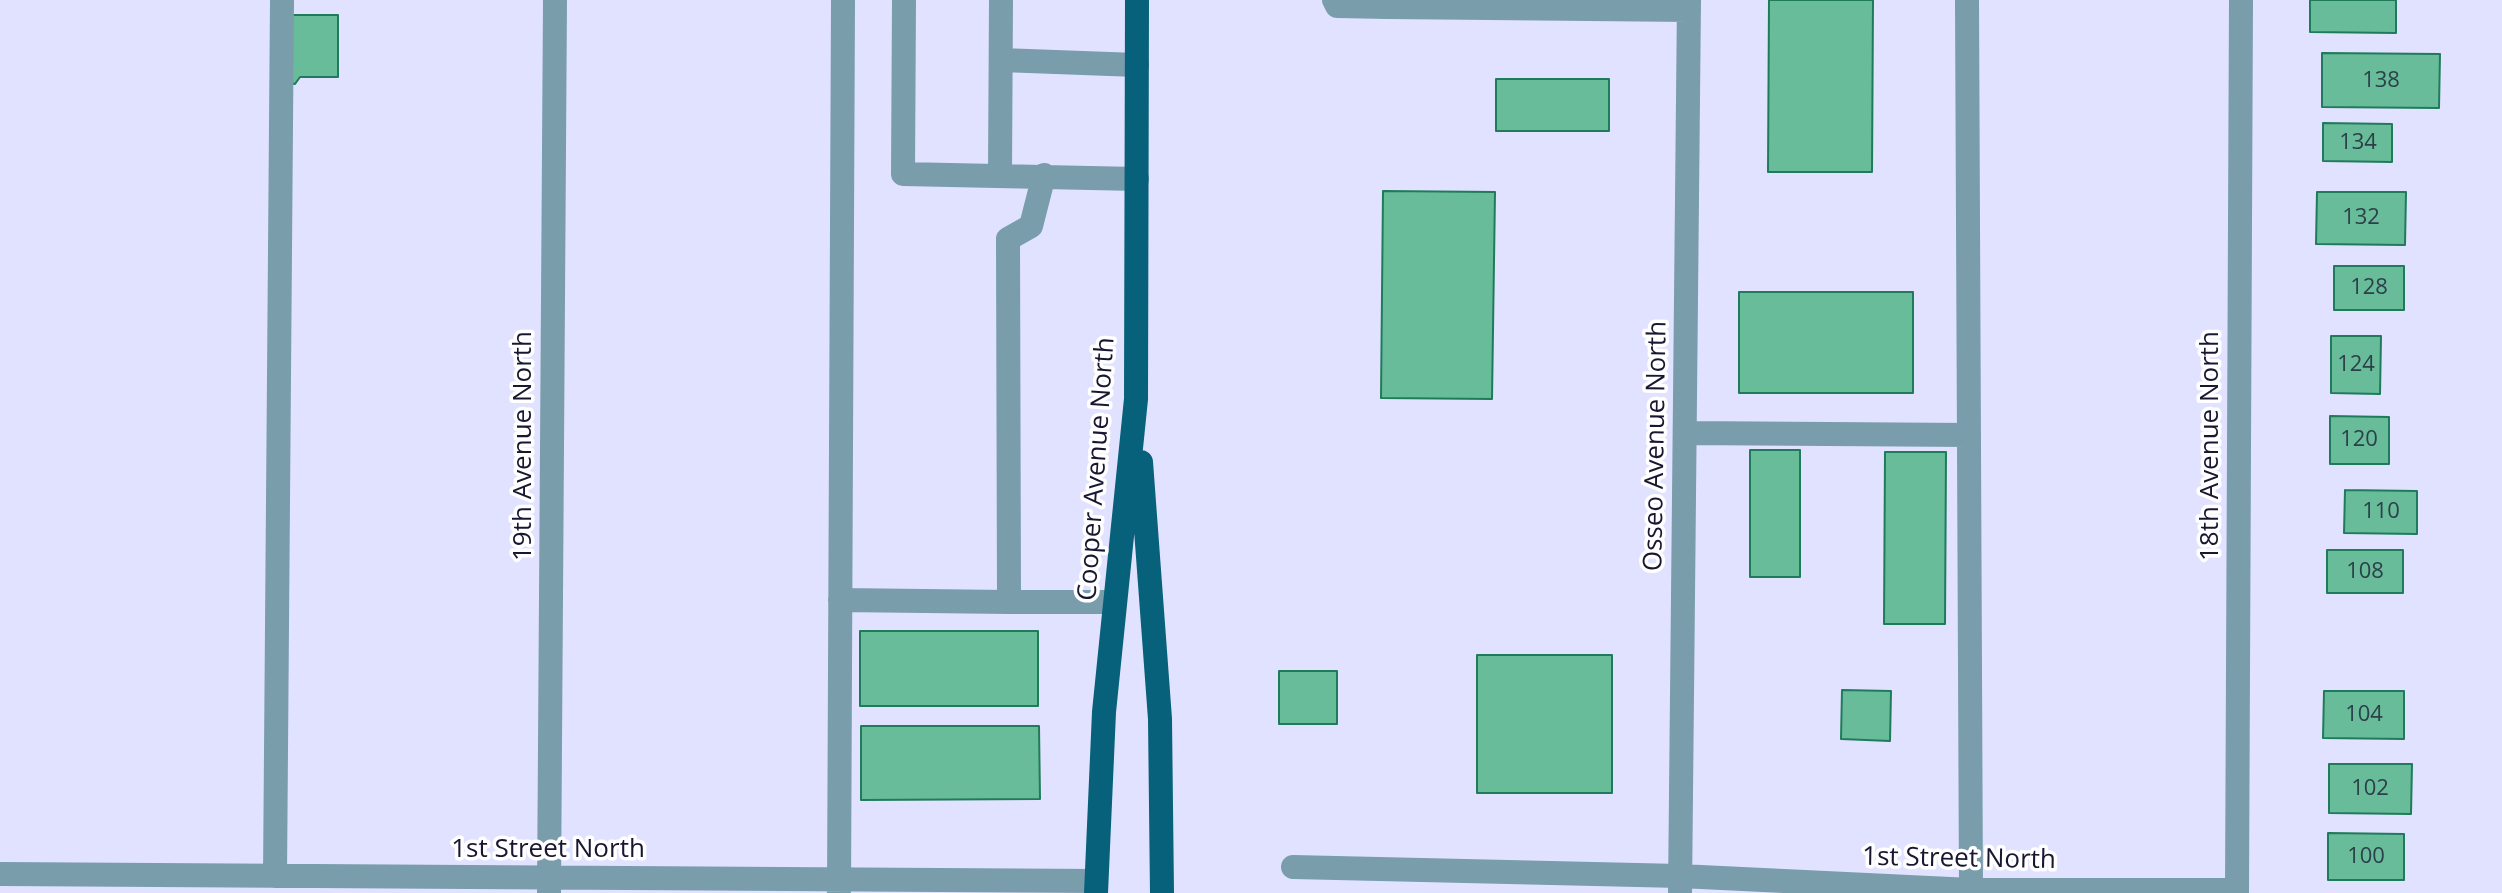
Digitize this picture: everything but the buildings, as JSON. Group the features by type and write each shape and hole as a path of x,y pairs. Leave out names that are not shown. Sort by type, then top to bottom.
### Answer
{"main road":[{"name":"Cooper Avenue North","path":"1096,887 1104,712 1136,399 1137,0"},
{"path":"1136,399 1160,719 1162,893"}],"street":[{"path":"275,876 282,0"},
{"name":"19th Avenue North","path":"549,885 555,0"},
{"path":"839,886 843,0"},
{"path":"904,0 903,174 1137,179"},
{"path":"1000,174 1001,0"},
{"path":"1334,0 1337,6 1388,7 1689,5"},
{"path":"1967,0 1971,890"},
{"name":"18th Avenue North","path":"2237,891 2241,0"},
{"name":"Osseo Avenue North","path":"1680,884 1689,5"},
{"path":"1001,60 1137,65"},
{"path":"1009,602 1008,239 1031,226 1044,175"},
{"path":"1685,433 1969,435"},
{"path":"840,600 1115,602"},
{"name":"1st Street North","path":"1293,867 1680,884 1914,890 2237,891"},
{"name":"1st Street North","path":"0,874 275,876 549,885 1096,887"}]}
